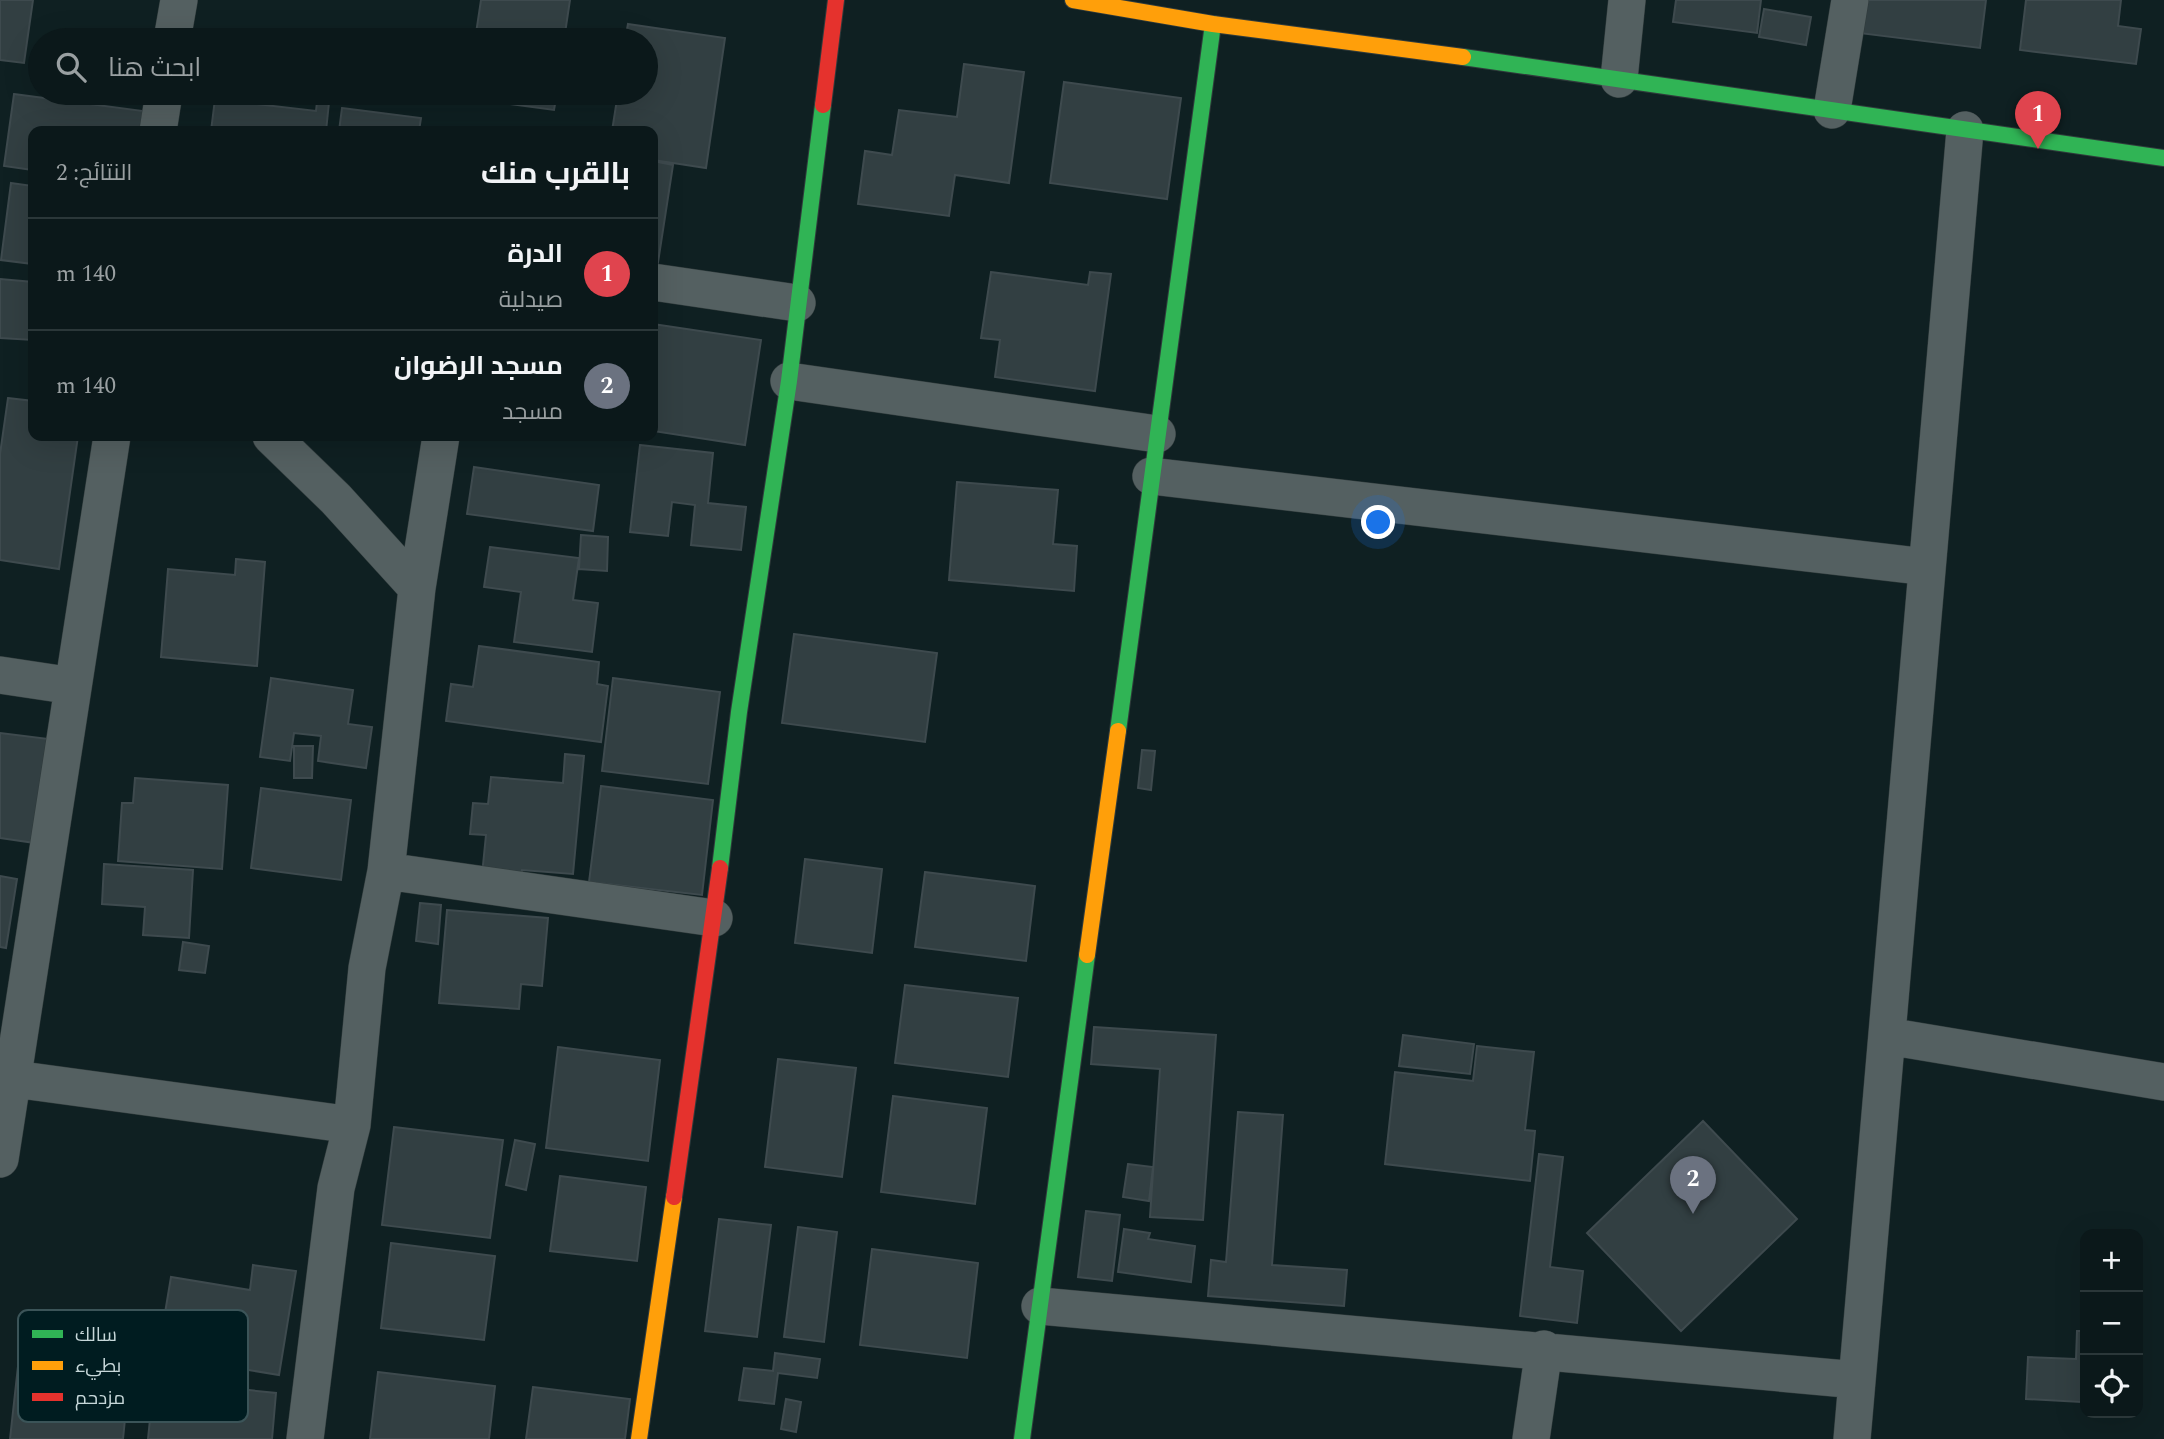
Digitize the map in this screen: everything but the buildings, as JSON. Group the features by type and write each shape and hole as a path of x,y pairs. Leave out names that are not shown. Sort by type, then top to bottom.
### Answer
{"street":[{"path":"175,28 179,0"},
{"path":"639,1439 713,918 739,712 789,381 797,303 818,160 835,0"},
{"path":"1073,0 1169,7 1213,24 1619,79 2164,158"},
{"path":"1619,79 1627,0"},
{"path":"1832,110 1850,0"},
{"path":"1022,1439 1213,24"},
{"path":"159,126 162,105"},
{"path":"1852,1439 1965,130"},
{"path":"658,283 797,303"},
{"path":"789,381 1157,434"},
{"path":"0,1159 6,1077 73,686 111,441"},
{"path":"276,441 336,499 416,588"},
{"path":"305,1439 336,1188 352,1125 366,980 386,871 416,588 439,441"},
{"path":"1151,476 1927,567"},
{"path":"0,676 73,686"},
{"path":"386,871 713,918"},
{"path":"1887,1036 2164,1082"},
{"path":"6,1077 352,1125"},
{"path":"1040,1306 1544,1349 1857,1380"},
{"path":"1531,1439 1544,1349"}],"traffic: fast":[{"path":"1118,731 1213,24"},
{"path":"1463,57 2164,158"},
{"path":"720,868 739,712 789,381 823,105"},
{"path":"1022,1439 1087,955"}],"traffic: slow":[{"path":"1073,0 1213,24 1463,57"},
{"path":"1087,955 1118,731"},
{"path":"639,1439 674,1197"}],"traffic: jam":[{"path":"823,105 836,0"},
{"path":"674,1197 720,868"}],"place":[{"name":"الدرة","path":"2038,149"},
{"name":"مسجد الرضوان","path":"1693,1214"}]}
